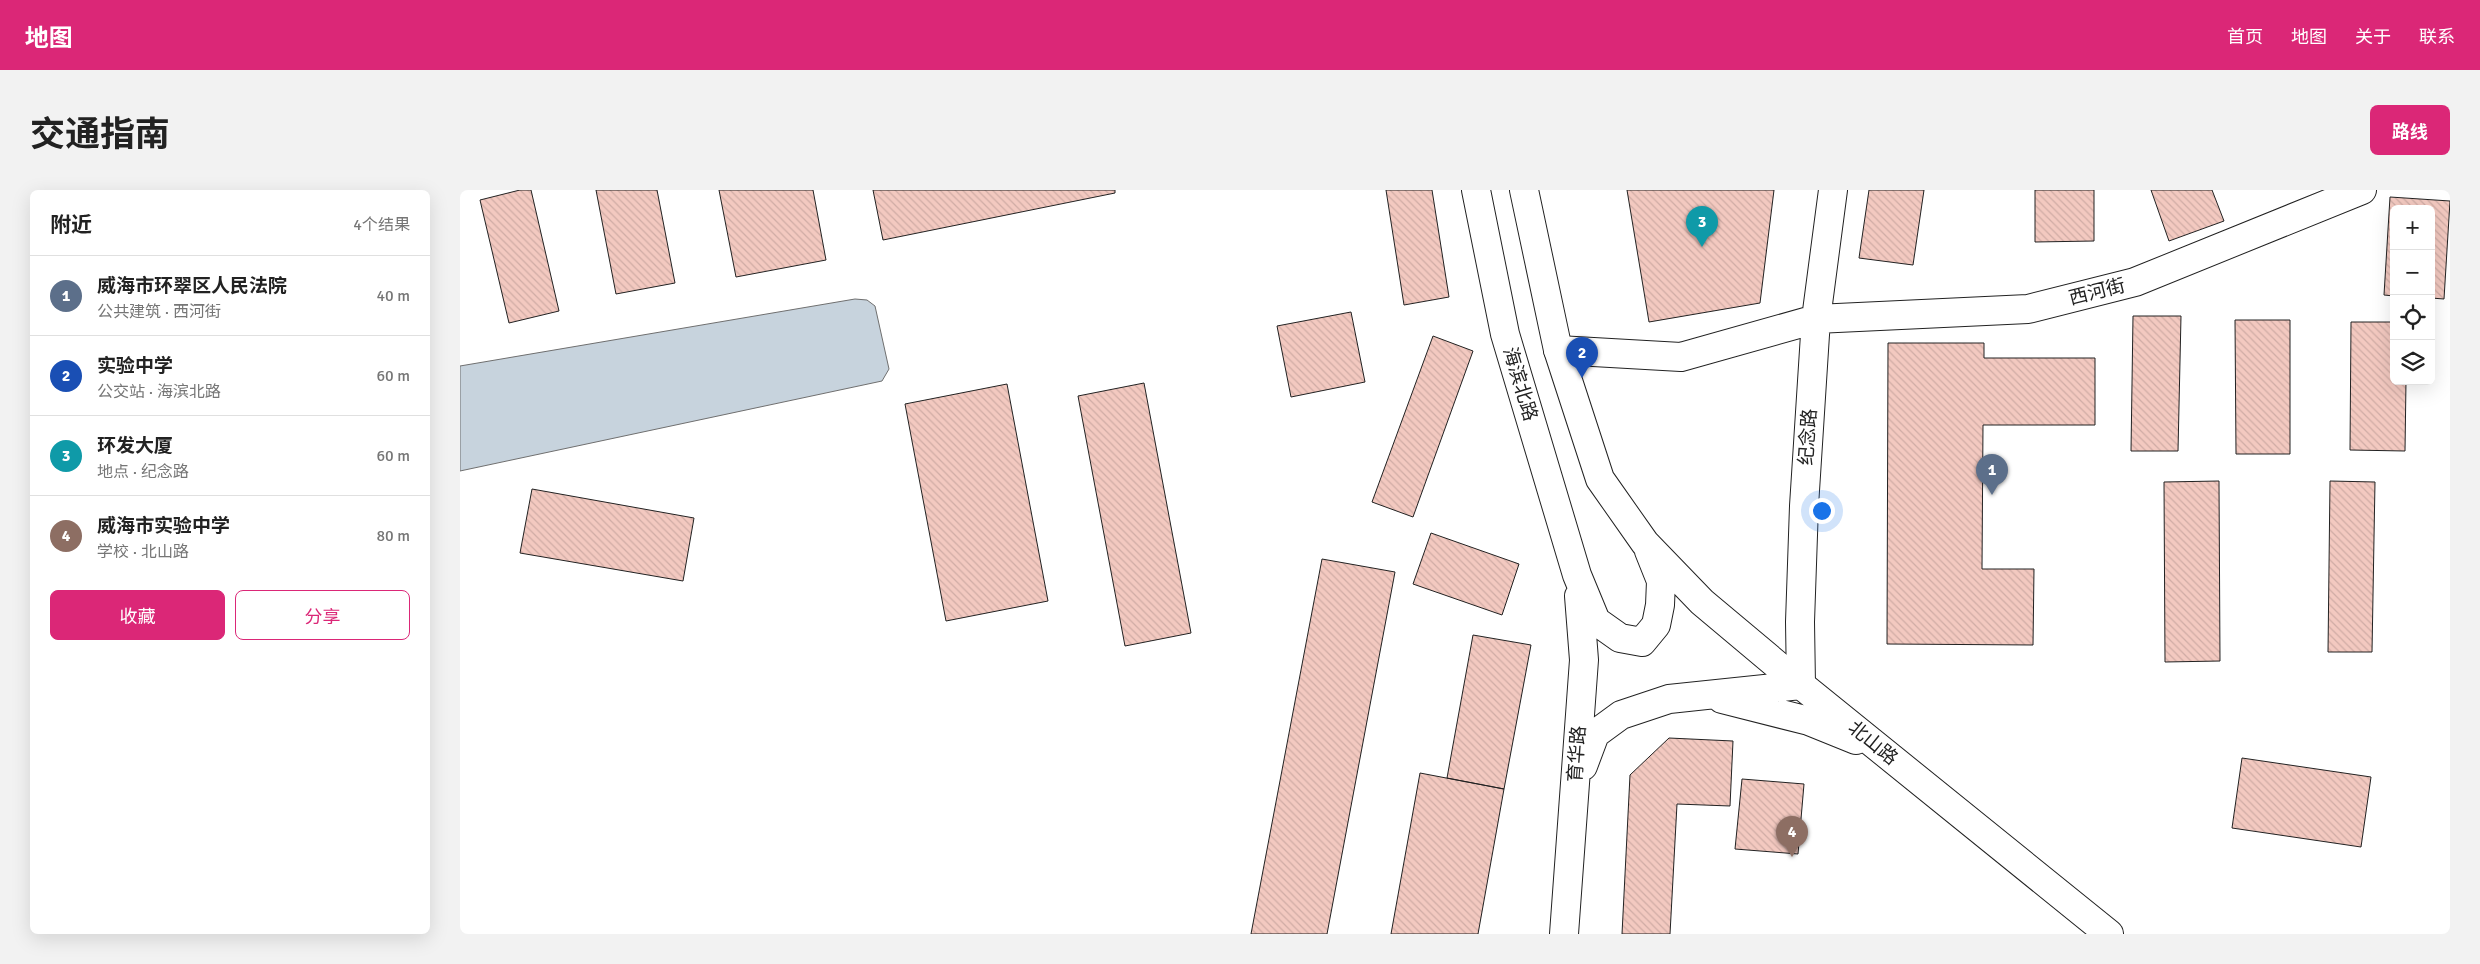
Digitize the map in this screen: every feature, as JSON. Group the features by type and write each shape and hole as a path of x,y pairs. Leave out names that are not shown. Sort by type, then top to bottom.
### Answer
{"main road":[{"name":"海滨北路","path":"1476,190 1505,334 1577,575"},
{"path":"1524,190 1558,350 1600,479 1645,543 1661,581 1656,625 1642,642 1620,638 1596,621 1577,575"},
{"name":"纪念路","path":"1801,686 1800,622 1804,506 1816,319 1833,190"},
{"name":"西河街","path":"1558,350 1682,357 1816,319 2028,309 2135,282 2362,190"},
{"name":"北山路","path":"1645,543 1702,602 1801,686 2109,934"},
{"name":"育华路","path":"1564,934 1584,660 1577,575"},
{"path":"1574,788 1595,734 1622,715 1669,699 1702,694 1801,686"},
{"path":"1702,694 1809,721 1880,749"}],"shaded area":[{"path":"855,299 867,300 875,306 889,369 882,381 460,471 460,366"}],"building":[{"path":"520,190 531,190 559,311 509,323 480,200"},
{"path":"596,190 657,190 675,283 616,294"},
{"path":"719,190 813,190 826,260 736,277"},
{"path":"873,190 1115,190 1115,193 883,240"},
{"path":"1386,190 1432,190 1449,297 1404,305"},
{"path":"1627,190 1774,190 1760,303 1649,322"},
{"path":"1869,190 1924,190 1913,265 1859,258"},
{"path":"2035,190 2094,190 2094,241 2035,242"},
{"path":"2151,190 2212,190 2224,221 2169,241"},
{"path":"2390,197 2450,201 2444,299 2435,298 2435,205 2390,205 2390,296 2384,295"},
{"path":"1351,312 1365,382 1291,397 1277,326"},
{"path":"2133,316 2181,316 2178,451 2131,451"},
{"path":"2235,320 2290,320 2290,454 2236,454"},
{"path":"2351,322 2390,322 2390,385 2406,385 2405,451 2350,450"},
{"path":"1433,336 1473,351 1413,517 1372,502"},
{"path":"1888,343 1984,343 1984,358 2095,358 2095,425 1983,425 1982,569 2034,569 2033,645 1887,644"},
{"path":"1144,383 1191,633 1125,646 1078,396"},
{"path":"1007,384 1048,601 946,621 905,404"},
{"path":"2219,481 2220,661 2165,662 2164,482"},
{"path":"2330,481 2375,482 2372,652 2328,652"},
{"path":"532,489 694,518 683,581 520,553"},
{"path":"1431,533 1519,564 1502,615 1413,584"},
{"path":"1322,559 1395,572 1327,934 1251,934"},
{"path":"1473,635 1531,645 1504,789 1447,778"},
{"path":"1669,738 1733,741 1730,806 1677,804 1670,934 1622,934 1630,775"},
{"path":"2242,758 2371,777 2361,847 2232,828"},
{"path":"1420,773 1504,789 1478,934 1391,934"},
{"path":"1742,779 1804,784 1798,854 1735,849"}],"place":[{"name":"环发大厦","path":"1702,247"},
{"name":"实验中学","path":"1582,378"},
{"name":"威海市环翠区人民法院","path":"1992,495"},
{"name":"威海市实验中学","path":"1792,857"}]}
